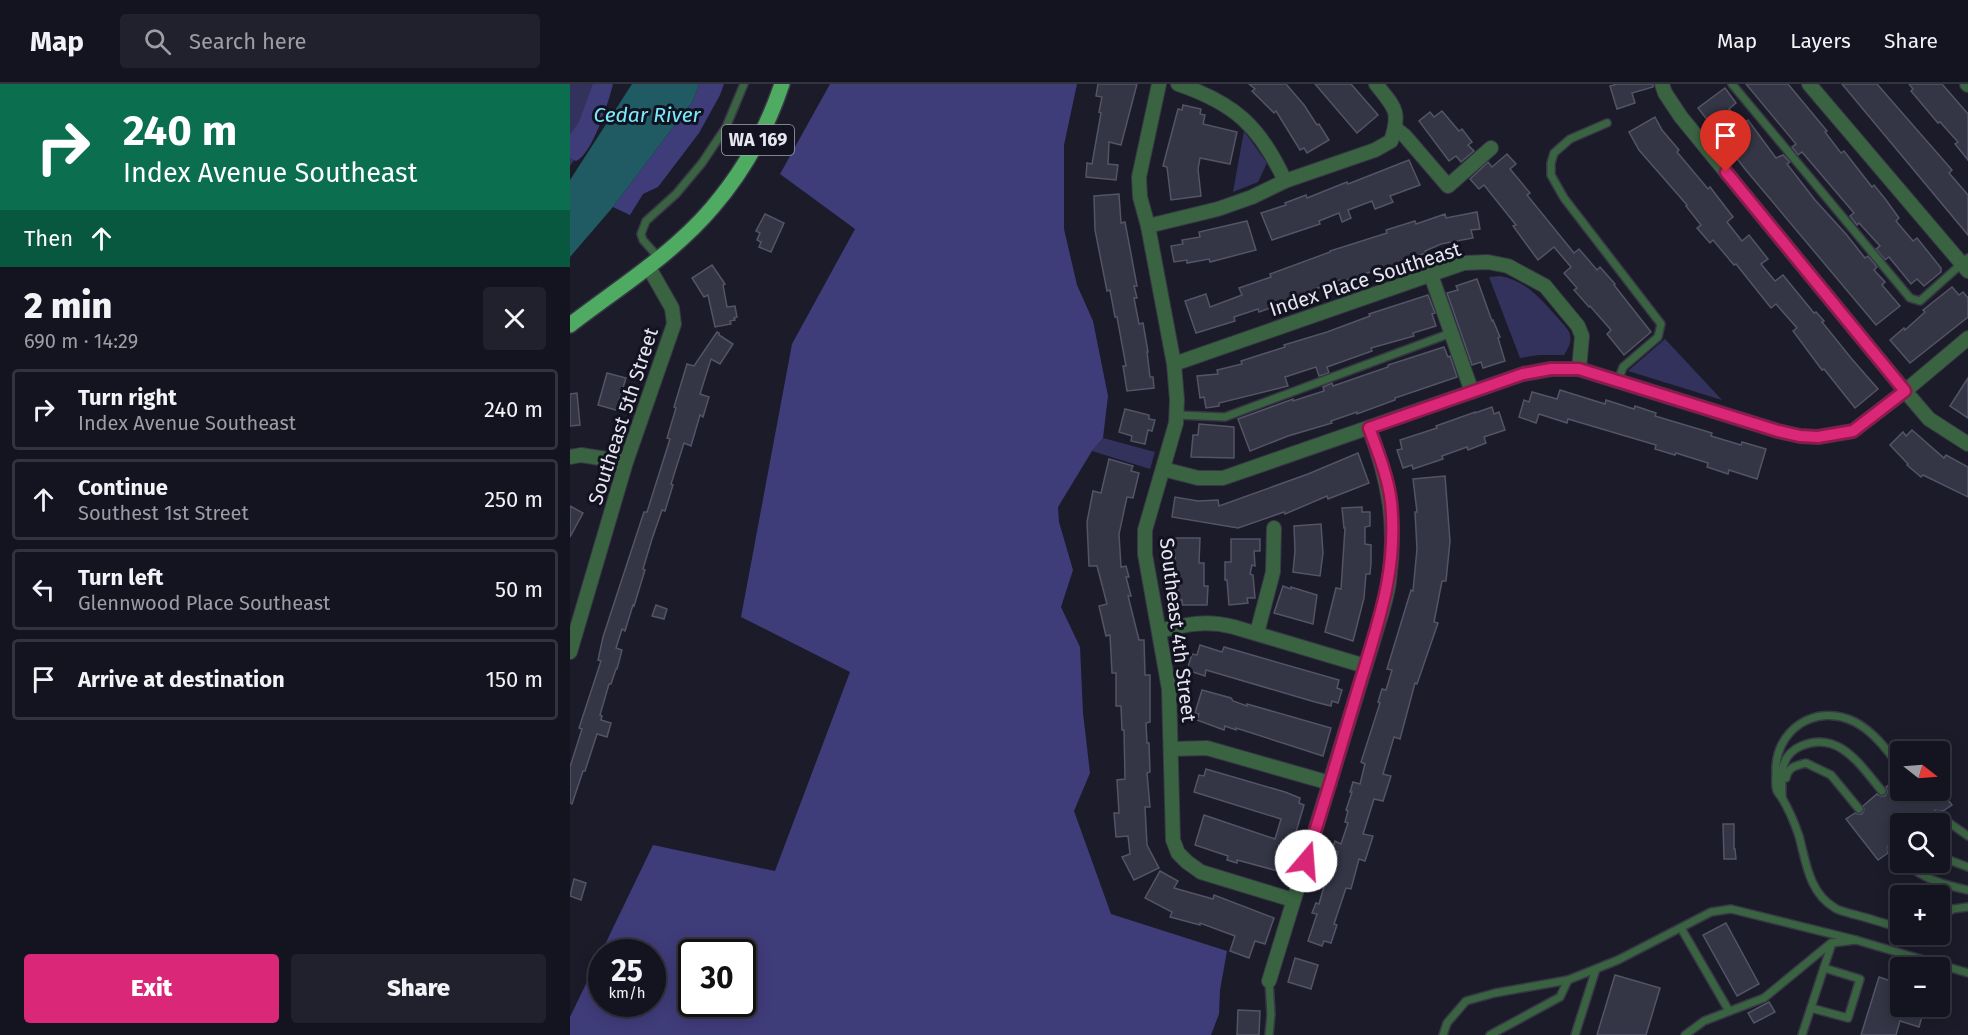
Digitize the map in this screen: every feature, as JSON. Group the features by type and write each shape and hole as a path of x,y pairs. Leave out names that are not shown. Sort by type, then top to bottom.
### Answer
{"main road":[{"name":"WA 169","path":"570,325 653,262 705,215 725,192 750,155 764,129 782,84"}],"street":[{"name":"Southeast 4th Street","path":"1159,84 1139,177 1140,196 1148,226 1174,364 1177,400 1176,423 1145,530 1145,554 1170,688 1173,840 1186,862 1202,872 1293,900"},
{"path":"1178,84 1203,93 1236,111 1257,133 1274,157 1285,181"},
{"path":"1148,226 1218,209 1252,197 1285,181 1375,150 1390,141 1397,115 1376,84"},
{"path":"1662,84 1665,93 1681,117 1905,391 1929,419 1968,444"},
{"path":"1809,84 1966,264"},
{"path":"1395,128 1405,136 1448,186 1491,148"},
{"name":"Southeast 5th Street","path":"570,652 626,462 674,324 672,308 653,262"},
{"name":"Index Place Southeast","path":"1174,364 1464,263 1488,262 1508,266 1545,286 1578,326 1582,336 1579,369"},
{"path":"1431,275 1472,392"},
{"path":"1163,469 1198,478 1223,478 1523,374 1551,369 1579,369 1778,431 1818,437 1853,431 1968,338"},
{"path":"1269,981 1389,582 1392,538 1391,501 1382,462 1369,428"},
{"path":"570,457 580,455 626,462"},
{"path":"1257,633 1273,572 1274,528"},
{"path":"1159,631 1194,623 1215,622 1365,666"},
{"path":"1172,749 1207,748 1330,783"}],"lane":[{"path":"653,262 641,234 646,222 676,194 702,163 726,127 744,84"},
{"path":"1732,84 1910,298 1920,302 1966,264"},
{"path":"1607,123 1570,138 1554,153 1551,175 1564,198 1661,324 1658,337 1623,367 1618,381"},
{"path":"1176,415 1225,417 1451,333"},
{"path":"1890,754 1879,740 1854,722 1835,717 1816,717 1794,727 1783,740 1778,751 1775,769 1777,790 1798,833 1811,883 1835,909 1890,925"},
{"path":"1782,798 1782,774 1785,760 1789,753 1813,741 1825,741 1850,754 1882,791"},
{"path":"1782,798 1788,771 1794,766 1806,763 1831,775 1859,809"},
{"path":"1950,823 1968,836"},
{"path":"1950,859 1968,867"},
{"path":"1920,873 1948,886 1968,890"},
{"path":"1950,911 1968,907"},
{"path":"1443,1035 1447,1023 1466,1001 1495,993 1568,980 1618,960 1712,912 1731,909 1856,940 1968,973"},
{"path":"1681,928 1729,1011"},
{"path":"1685,1035 1704,1021 1764,998 1832,943 1856,940"},
{"path":"1802,1035 1832,943"},
{"path":"1811,1008 1848,1018 1860,979 1824,968"},
{"path":"1575,1035 1596,969"},
{"path":"1490,1035 1560,997 1568,980"},
{"path":"1269,981 1271,1014 1269,1035"}],"shaded area":[{"path":"570,84 612,84 583,148 570,166"},
{"path":"593,84 613,84 594,138 582,157 576,161 570,158 570,135 579,122"},
{"path":"699,84 724,84 699,133 658,187 643,194 630,215 613,207 693,101"},
{"path":"830,84 1077,84 1064,145 1064,229 1077,285 1093,321 1108,396 1103,438 1092,451 1058,507 1059,522 1073,570 1061,607 1080,647 1083,713 1090,773 1074,811 1111,914 1227,951 1220,990 1219,1014 1211,1035 570,1035 570,1017 588,980 588,1017 666,1017 666,939 608,939 653,845 775,871 850,672 741,617 792,344 855,229 780,174"},
{"path":"1244,131 1267,163 1258,182 1233,192"},
{"path":"1489,277 1509,278 1532,291 1565,326 1569,332 1570,344 1564,355 1520,358"},
{"path":"1665,339 1722,400 1628,371"},
{"path":"1103,438 1155,452 1150,469 1092,451"}],"water":[{"name":"Cedar River","path":"632,84 699,84 693,101 613,207 570,257 570,180"}],"building":[{"path":"1098,84 1137,84 1121,145 1109,142 1108,164 1118,165 1116,180 1086,177 1087,163 1092,164 1101,113 1099,112 1102,97 1096,96"},
{"path":"1249,84 1286,84 1317,125 1319,124 1329,140 1307,153 1304,148 1300,150 1276,111 1274,113 1252,91 1255,89"},
{"path":"1315,84 1351,84 1378,115 1357,133"},
{"path":"1653,84 1653,87 1632,93 1635,103 1617,109 1610,86"},
{"path":"1746,84 1788,84 1827,131 1825,132 1841,153 1844,151 1872,187 1874,185 1899,218 1896,221 1913,241 1917,238 1941,268 1941,272 1924,286 1917,279 1911,284 1889,257 1885,260 1876,249 1880,246 1850,216 1854,213 1802,152 1798,155 1792,147 1796,144"},
{"path":"1842,84 1877,84 1952,170 1949,173 1968,195 1968,235"},
{"path":"1909,84 1942,84 1968,114 1968,160 1955,144 1958,142 1927,110 1911,91 1913,89"},
{"path":"1725,88 1736,103 1729,109 1743,124 1748,120 1776,158 1783,155 1790,162 1787,164 1815,200 1865,258 1868,256 1877,267 1874,270 1885,282 1882,285 1900,306 1876,325 1745,169 1698,108"},
{"path":"1183,105 1201,109 1200,114 1205,115 1203,124 1237,132 1230,164 1200,158 1198,169 1201,196 1171,200 1167,167 1163,166 1178,109 1182,110"},
{"path":"1442,111 1459,131 1462,129 1472,142 1468,145 1474,151 1461,162 1456,156 1449,161 1419,121 1430,112 1434,117"},
{"path":"1655,117 1662,130 1679,150 1677,152 1708,189 1710,187 1733,217 1727,222 1742,241 1749,235 1768,259 1761,264 1775,281 1783,275 1814,313 1816,312 1824,321 1822,322 1878,389 1855,408 1824,369 1822,370 1793,331 1797,328 1776,304 1771,308 1736,264 1734,265 1713,240 1710,243 1697,228 1701,225 1687,205 1639,150 1629,132"},
{"path":"1507,154 1516,164 1510,169 1530,193 1527,195 1574,253 1579,249 1597,270 1600,267 1651,332 1624,355 1607,334 1611,330 1574,290 1577,288 1564,273 1571,267 1554,247 1538,260 1513,226 1516,225 1484,185 1479,189 1470,179 1488,162 1492,167"},
{"path":"1409,160 1420,185 1390,196 1393,202 1375,209 1372,201 1348,210 1351,218 1342,222 1339,213 1319,221 1320,224 1272,240 1261,213 1286,205 1285,203 1306,195 1307,198 1347,182 1348,184"},
{"path":"1119,194 1121,223 1125,222 1137,286 1134,286 1137,298 1134,298 1139,324 1143,323 1150,377 1153,377 1154,388 1127,391 1123,366 1126,366 1117,317 1115,317 1110,290 1107,291 1095,230 1094,196"},
{"path":"1477,212 1480,229 1471,230 1473,238 1441,244 1425,251 1426,253 1341,282 1340,280 1310,291 1311,294 1259,312 1258,309 1234,317 1235,321 1196,333 1185,301 1206,294 1210,307 1242,295 1239,288 1271,277 1270,274 1330,251 1387,233 1386,230 1415,221 1416,224 1445,214 1446,218"},
{"path":"765,214 784,223 771,252 759,247 761,242 757,240 760,233 756,231"},
{"path":"1247,221 1256,250 1210,262 1209,259 1187,263 1187,260 1174,262 1171,246 1183,244 1182,240 1200,237 1199,232"},
{"path":"712,265 725,284 723,285 727,307 735,306 737,317 730,321 731,324 715,327 708,295 704,297 692,278"},
{"path":"1477,279 1500,337 1498,338 1505,361 1483,368 1481,362 1472,365 1447,293 1458,290 1456,286"},
{"path":"1952,287 1959,295 1963,292 1968,298 1968,317 1910,363 1890,340 1904,328 1905,330 1925,312 1923,310"},
{"path":"1428,295 1435,313 1432,314 1436,326 1413,333 1414,336 1371,348 1372,351 1327,367 1329,373 1319,376 1316,367 1285,377 1288,386 1219,403 1219,406 1206,408 1204,397 1200,398 1197,376 1218,374 1217,370 1242,364 1241,361 1285,347 1284,345 1327,332 1370,316 1369,314"},
{"path":"717,332 733,344 720,364 711,359 700,394 709,397 703,417 700,415 691,446 684,443 665,511 662,510 652,539 634,606 625,631 622,629 616,648 622,650 600,715 601,720 611,723 607,737 597,734 572,804 570,803 570,767 582,729 579,728 601,661 598,660 603,637 670,439 667,438 676,408 674,407 687,364 694,366"},
{"path":"1444,347 1448,357 1450,356 1457,377 1250,451 1238,419 1293,399 1293,401 1324,391 1323,387 1332,383 1333,386"},
{"path":"607,373 626,378 616,410 598,405"},
{"path":"1968,378 1968,418 1950,406"},
{"path":"1560,390 1605,404 1606,400 1634,409 1635,406 1656,413 1655,416 1712,433 1711,436 1741,445 1742,442 1766,449 1757,479 1729,470 1728,474 1707,467 1708,463 1655,449 1656,445 1568,419 1567,423 1539,414 1536,423 1519,417 1524,400 1529,402 1532,392 1557,399"},
{"path":"577,393 580,425 570,426 570,394"},
{"path":"1492,407 1494,414 1499,412 1505,430 1484,437 1486,443 1468,450 1467,447 1442,456 1443,459 1413,469 1412,465 1403,468 1397,450 1402,449 1400,440"},
{"path":"1125,409 1149,415 1149,419 1155,420 1152,431 1148,430 1145,444 1131,441 1132,436 1119,432"},
{"path":"1199,424 1234,427 1234,458 1191,457 1193,435 1198,435"},
{"path":"1912,430 1944,458 1946,455 1968,467 1968,497 1923,475 1921,477 1890,445 1903,432 1906,436"},
{"path":"1358,453 1369,483 1328,499 1327,496 1285,514 1284,512 1238,528 1172,517 1175,497 1198,501 1218,500 1219,506 1308,474"},
{"path":"1109,459 1133,466 1131,471 1139,473 1133,498 1127,497 1119,534 1121,567 1126,566 1129,577 1126,577 1131,596 1128,596 1139,640 1144,640 1145,675 1150,675 1150,722 1146,723 1147,743 1149,743 1150,772 1147,773 1150,807 1145,807 1147,845 1159,868 1134,880 1122,857 1130,854 1128,836 1116,837 1114,813 1119,813 1117,780 1125,779 1124,730 1122,730 1121,706 1116,706 1116,673 1112,673 1110,635 1106,636 1099,606 1107,604 1097,566 1089,566 1087,522 1093,491 1101,493"},
{"path":"1445,476 1450,541 1446,581 1442,581 1434,622 1438,623 1417,684 1415,683 1400,739 1394,737 1383,774 1391,776 1383,801 1374,799 1363,834 1373,836 1365,861 1359,859 1351,889 1346,888 1334,924 1337,925 1331,943 1324,941 1322,946 1308,941 1317,914 1312,913 1316,903 1319,904 1329,869 1333,870 1338,852 1332,850 1335,841 1341,844 1348,823 1345,822 1352,792 1350,792 1353,782 1360,784 1365,764 1361,762 1380,703 1378,702 1382,689 1386,690 1392,670 1387,669 1411,590 1413,591 1417,549 1415,512 1417,512 1413,479"},
{"path":"570,506 583,513 570,537"},
{"path":"1362,507 1362,512 1370,512 1370,526 1365,527 1365,544 1371,545 1371,563 1370,574 1366,574 1364,598 1353,641 1325,632 1336,588 1341,589 1345,528 1342,508"},
{"path":"1321,524 1323,553 1320,576 1293,572 1294,526"},
{"path":"1169,538 1200,538 1199,563 1204,563 1204,586 1208,586 1207,605 1182,605 1182,600 1178,600 1178,583 1175,583 1175,557 1174,551 1169,551"},
{"path":"1231,539 1260,539 1260,551 1254,551 1255,566 1252,565 1250,574 1253,575 1255,598 1247,598 1248,603 1229,605 1225,562 1231,562"},
{"path":"1283,586 1317,595 1313,624 1274,613"},
{"path":"656,605 667,609 664,619 652,616"},
{"path":"1200,645 1222,652 1224,647 1339,680 1337,688 1342,690 1338,703 1332,701 1331,706 1206,670 1205,676 1187,670 1192,654 1197,655"},
{"path":"1202,690 1231,698 1247,706 1247,704 1331,728 1323,756 1236,728 1236,730 1225,726 1224,730 1197,720 1199,714 1195,713"},
{"path":"1206,769 1300,798 1299,803 1304,805 1286,866 1281,864 1278,871 1237,860 1237,863 1227,860 1228,856 1195,845 1204,815 1275,839 1281,819 1194,792 1199,775 1204,776"},
{"path":"1890,784 1890,801 1949,801 1952,805 1943,811 1935,810 1934,813 1890,813 1888,853 1878,860 1846,819 1855,813 1862,814 1863,806 1877,794 1885,796 1886,787"},
{"path":"1723,824 1734,824 1736,859 1724,859"},
{"path":"1160,871 1178,881 1174,888 1213,899 1214,895 1274,918 1265,944 1255,941 1249,958 1230,951 1235,936 1200,923 1200,925 1170,917 1172,912 1145,898"},
{"path":"574,879 586,883 581,900 570,896"},
{"path":"1726,923 1759,984 1737,996 1703,935"},
{"path":"1295,958 1318,965 1311,989 1288,982"},
{"path":"1615,975 1660,988 1646,1035 1597,1035"},
{"path":"1879,977 1890,981 1890,1017 1922,1017 1919,1027 1900,1021 1896,1035 1861,1035"},
{"path":"1769,1002 1775,1012 1754,1023 1748,1013"},
{"path":"1238,1010 1260,1011 1259,1035 1237,1035"}],"route":[{"path":"1306,861 1389,582 1392,538 1391,501 1382,462 1369,428 1523,374 1551,369 1579,369 1800,436 1818,437 1853,431 1905,391 1726,172"}]}
